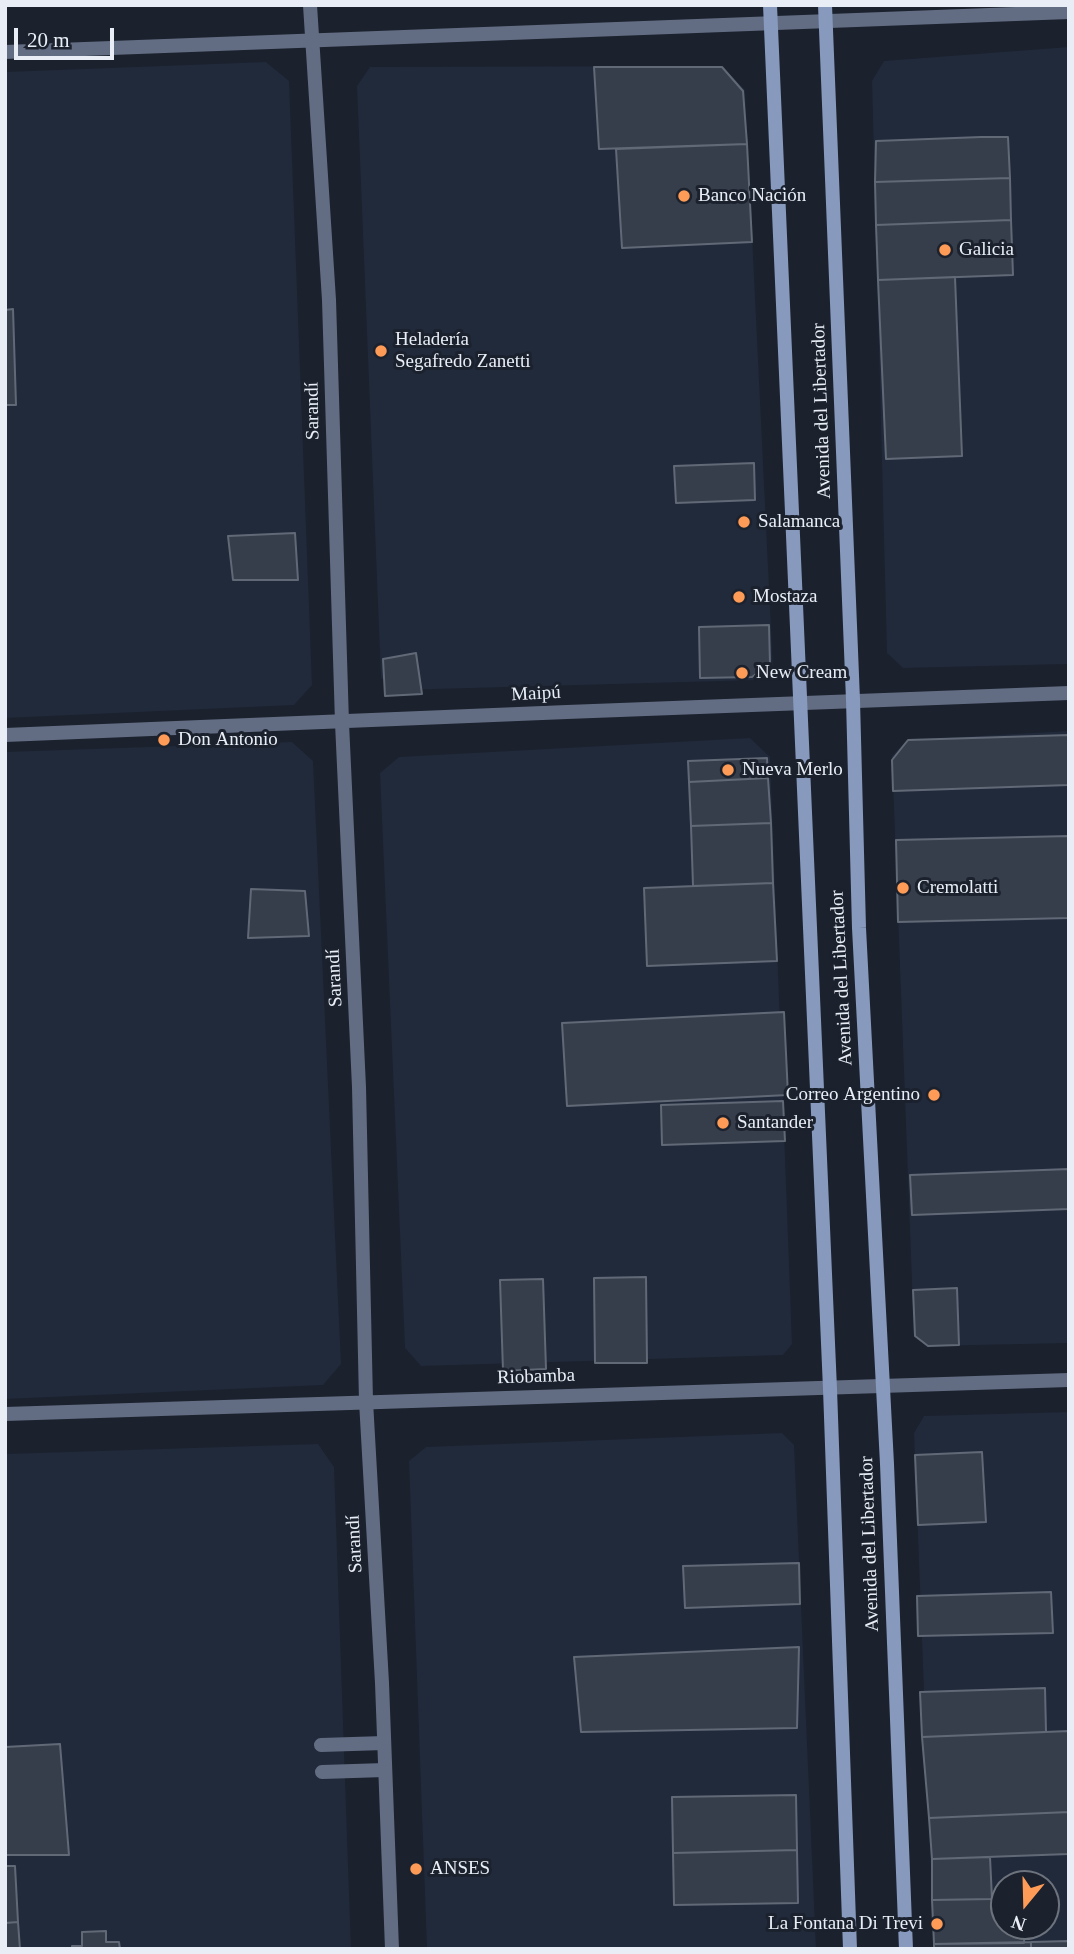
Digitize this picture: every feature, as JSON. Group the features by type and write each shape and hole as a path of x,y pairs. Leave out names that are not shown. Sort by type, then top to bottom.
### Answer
{"main road":[{"name":"Avenida del Libertador","path":"770,5 830,1389 850,1949"},
{"name":"Avenida del Libertador","path":"825,5 853,700 859,928 906,1949"}],"street":[{"name":"Sarandí","path":"310,5 329,300 342,723 359,1087 366,1401 392,1949"},
{"path":"5,52 1069,12"},
{"name":"Maipú","path":"5,735 1069,693"},
{"name":"Riobamba","path":"5,1414 1069,1380"},
{"path":"321,1745 384,1743"},
{"path":"322,1772 385,1770"}],"shaded area":[{"path":"1069,47 1069,664 903,668 887,653 872,81 884,61"},
{"path":"266,62 289,81 312,685 294,705 5,718 5,72"},
{"path":"722,66 745,90 773,670 759,680 398,690 381,678 357,86 370,67"},
{"path":"1069,731 1069,1343 928,1346 914,1335 892,756 907,740"},
{"path":"750,738 770,757 792,1344 783,1355 421,1366 405,1348 380,773 399,757"},
{"path":"292,742 313,761 341,1364 323,1385 5,1399 5,752"},
{"path":"1069,1412 1069,1949 934,1949 914,1433 924,1416"},
{"path":"782,1433 794,1445 816,1949 427,1949 409,1461 426,1447"},
{"path":"318,1444 334,1467 351,1949 5,1949 5,1454"}],"building":[{"path":"594,67 722,67 743,91 747,144 599,149"},
{"path":"1008,137 1010,178 875,182 876,141"},
{"name":"Banco Nación","path":"747,144 752,242 622,248 616,149"},
{"path":"1010,178 1011,220 876,225 875,182"},
{"name":"Galicia","path":"1011,220 1013,275 878,280 876,225"},
{"path":"955,277 962,456 886,459 878,280"},
{"path":"13,309 16,405 5,405 5,310"},
{"path":"754,463 755,500 676,503 674,466"},
{"path":"295,533 298,580 233,580 228,536"},
{"path":"769,625 770,664 752,677 700,678 699,627"},
{"path":"416,653 422,694 385,696 383,659"},
{"path":"1069,735 1069,785 893,791 892,760 908,740"},
{"name":"Nueva Merlo","path":"767,758 768,778 689,782 688,761"},
{"path":"768,778 771,823 691,826 689,782"},
{"path":"771,823 773,883 693,886 691,826"},
{"path":"1069,836 1069,918 898,922 896,840"},
{"path":"773,883 777,961 647,966 644,888"},
{"path":"251,889 305,891 309,936 248,938"},
{"path":"784,1012 788,1095 567,1106 562,1023"},
{"name":"Santander","path":"783,1101 785,1141 662,1145 661,1105"},
{"path":"1069,1169 1069,1209 912,1215 910,1175"},
{"path":"646,1277 647,1363 595,1363 594,1278"},
{"path":"543,1279 546,1369 503,1371 500,1280"},
{"path":"957,1288 959,1345 928,1346 915,1336 913,1290"},
{"path":"982,1452 986,1522 918,1525 915,1455"},
{"path":"799,1563 800,1604 685,1608 683,1566"},
{"path":"1051,1592 1053,1633 918,1636 917,1596"},
{"path":"799,1647 797,1728 581,1732 574,1657"},
{"path":"1045,1688 1046,1732 922,1737 920,1692"},
{"path":"1069,1731 1069,1812 929,1818 922,1737"},
{"path":"60,1744 69,1855 5,1855 5,1747"},
{"path":"796,1795 797,1850 673,1853 672,1797"},
{"path":"1069,1812 1069,1854 932,1859 929,1818"},
{"path":"797,1850 798,1903 674,1905 673,1853"},
{"path":"990,1857 990,1899 932,1900 932,1859"},
{"path":"5,1866 15,1866 18,1922 5,1923"},
{"path":"990,1899 990,1940 1024,1940 1024,1943 934,1944 932,1900"},
{"path":"18,1922 20,1949 5,1949 5,1923"},
{"path":"106,1931 106,1942 119,1942 120,1949 72,1949 72,1946 82,1946 82,1932"},
{"path":"1069,1941 1069,1949 1031,1949 1031,1942"},
{"path":"1031,1942 1031,1949 934,1949 934,1944"}],"place":[{"name":"Banco Nación","path":"684,196"},
{"name":"Galicia","path":"945,250"},
{"name":"Heladería Segafredo Zanetti","path":"381,351"},
{"name":"Salamanca","path":"744,522"},
{"name":"Mostaza","path":"739,597"},
{"name":"New Cream","path":"742,673"},
{"name":"Don Antonio","path":"164,740"},
{"name":"Nueva Merlo","path":"728,770"},
{"name":"Cremolatti","path":"903,888"},
{"name":"Correo Argentino","path":"934,1095"},
{"name":"Santander","path":"723,1123"},
{"name":"ANSES","path":"416,1869"},
{"name":"La Fontana Di Trevi","path":"937,1924"}]}
